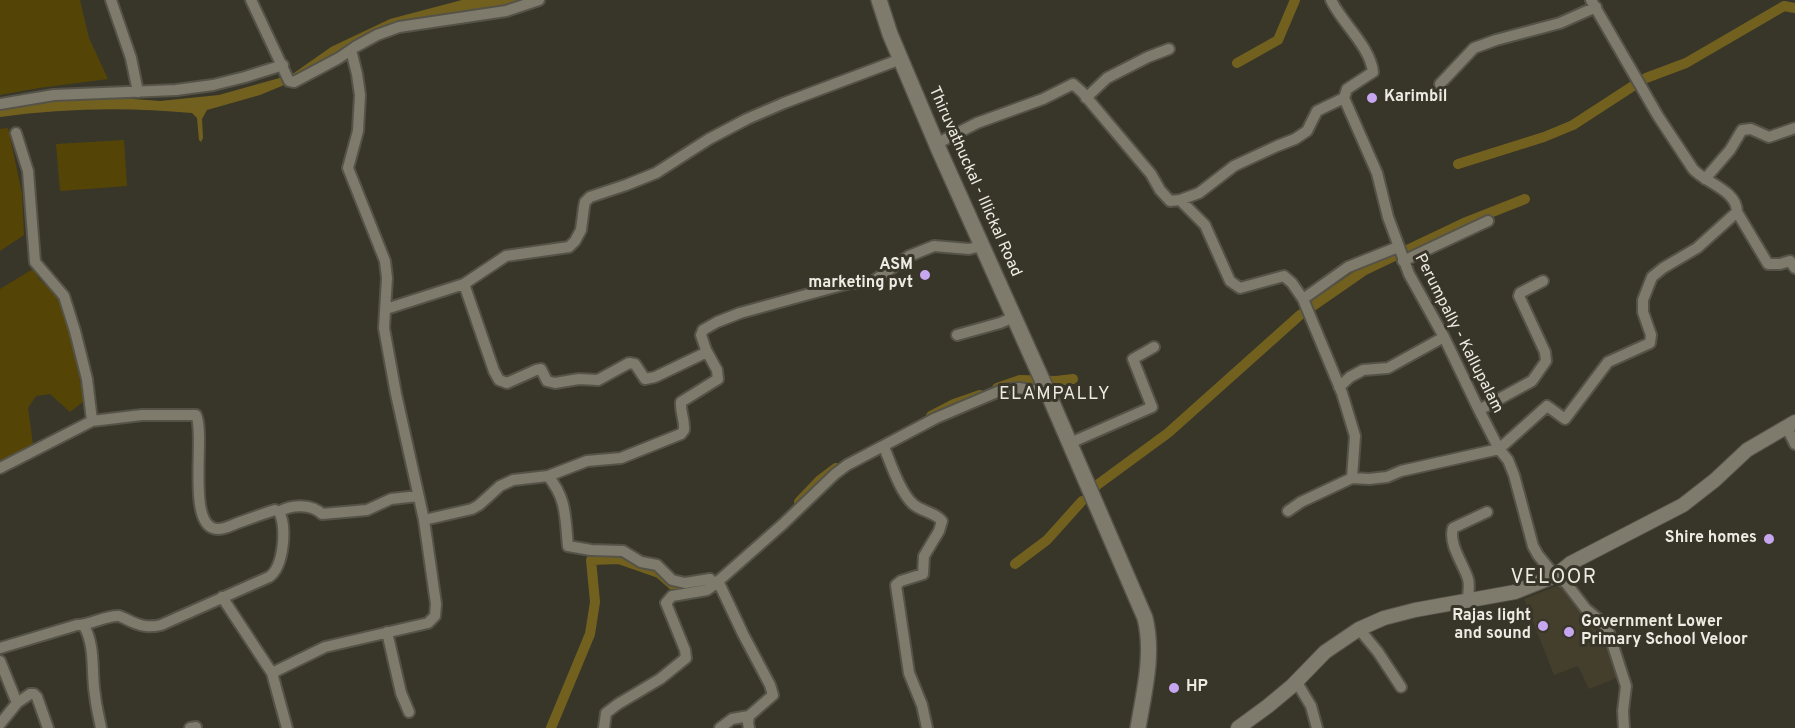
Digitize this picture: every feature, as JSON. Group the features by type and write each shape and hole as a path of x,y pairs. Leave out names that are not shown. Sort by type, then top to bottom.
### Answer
{"main road":[{"name":"Thiruvathuckal - Illickal Road","path":"879,0 890,34 936,144 1044,384 1145,618 1149,650 1138,728"}],"street":[{"path":"111,0 132,58 138,92"},
{"path":"251,0 286,72 294,82 377,35 399,27 506,11 539,0"},
{"path":"936,144 978,123 1043,99 1073,84 1151,174 1160,190 1170,201 1180,200 1198,193 1234,166 1295,139 1307,131 1317,111 1344,98 1347,89 1373,72 1372,64 1355,35 1330,0"},
{"path":"1440,84 1474,48 1560,23 1594,3 1658,116 1693,169 1698,175 1732,198 1737,212 1768,264 1790,261 1795,268"},
{"path":"1086,98 1107,78 1169,49"},
{"path":"272,673 325,647 428,623 435,616 436,604 424,520 384,328 385,261 348,168 358,131 360,95 351,50"},
{"path":"386,309 464,284 506,256 571,246 581,230 585,202 590,197 656,173 709,139 784,103 901,59"},
{"path":"0,104 54,95 176,90 286,72"},
{"name":"Perumpally - Kallupalam","path":"1344,98 1377,173 1403,261 1444,337 1499,449 1508,460 1533,546 1555,576 1566,583 1586,609 1603,623 1609,633 1626,686 1623,711 1624,728"},
{"path":"1705,179 1730,150 1742,130 1751,129 1768,137 1795,128"},
{"path":"16,133 28,171 35,262 64,296 87,379 92,421"},
{"path":"1180,200 1205,225 1230,281 1240,288 1284,276 1292,283 1306,307 1339,387 1355,436 1352,478"},
{"path":"1288,511 1352,478 1370,480 1386,477 1401,471 1499,449 1548,406 1565,419 1608,362 1650,343 1651,335 1643,312 1643,300 1652,277 1662,268 1697,248 1737,212"},
{"path":"1403,261 1488,221"},
{"path":"424,520 472,509 500,486 513,480 548,476 587,461 621,458 681,434 685,421 680,409 681,402 718,380 701,335 703,330 740,313 850,283 872,282 909,256 934,246 969,249 981,246"},
{"path":"1306,307 1348,267 1398,247"},
{"path":"1479,410 1532,381 1546,361 1545,352 1519,296 1523,290 1543,281"},
{"path":"464,284 494,371 499,380 507,383 541,369 548,381 555,383 579,379 598,380 629,363 635,364 645,379 655,378 707,352"},
{"path":"957,335 1000,323 1014,316"},
{"path":"1339,387 1350,377 1363,370 1388,368 1444,337"},
{"path":"1070,443 1152,407 1133,359 1154,347"},
{"path":"604,728 606,713 660,679 686,658 666,603 672,596 707,590 847,465 936,418 1002,390 1044,384"},
{"path":"0,468 92,421 142,416 196,415 200,427 198,442 200,505 205,523 210,528 220,529 275,510 283,519 280,562 274,574 151,628 141,626 121,616 92,621 84,626 77,625 0,648"},
{"path":"1238,728 1268,706 1325,652 1359,629 1384,618 1468,599 1515,592 1555,576 1571,563 1683,505 1747,450 1791,425 1795,444"},
{"path":"884,447 905,496 914,505 938,515 942,521 939,531 924,556 923,573 896,585 909,672 922,705 927,728"},
{"path":"548,476 559,489 564,504 568,546 591,550 623,551 640,562 657,565 672,580 685,583 714,582"},
{"path":"279,512 286,507 301,506 316,509 322,514 334,514 367,510 391,499 418,496"},
{"path":"1468,599 1469,581 1460,564 1451,533 1453,528 1487,512"},
{"path":"714,582 770,685 773,695 749,716 732,719 720,728"},
{"path":"222,597 272,673 287,728"},
{"path":"84,626 93,659 94,694 101,728"},
{"path":"1359,629 1378,652 1401,687"},
{"path":"387,632 401,693 409,712"},
{"path":"0,661 17,703"},
{"path":"1296,681 1311,706 1317,728"},
{"path":"0,724 17,703 30,694 34,694 48,728"},
{"path":"749,716 749,728"}],"shaded area":[{"path":"0,0 80,0 89,38 108,79 0,95"},
{"path":"462,0 536,0 516,6 404,23 289,83 260,95 207,110 202,119 203,138 201,142 197,118 192,113 96,109 0,117 0,107 40,101 107,97 160,101 219,95 294,73 331,47 390,19"},
{"path":"8,128 22,193 24,235 0,251 0,129"},
{"path":"124,140 127,186 60,191 56,144"},
{"path":"33,269 40,280 57,294 68,321 84,401 70,412 50,394 36,396 28,408 33,444 0,462 0,289"},
{"name":"Government Lower Primary School Veloor","path":"1562,584 1584,614 1597,624 1607,639 1619,677 1589,689 1578,666 1554,675 1524,599"}],"waterway":[{"path":"1237,63 1278,40 1295,0"},
{"path":"1646,78 1686,63 1784,6 1795,8"},
{"path":"1458,164 1544,137 1573,125 1633,86"},
{"path":"1093,488 1168,433 1300,315 1365,270 1464,223 1525,199"},
{"path":"997,388 1020,380 1073,379"},
{"path":"931,416 954,404 980,395"},
{"path":"799,502 820,480 836,468"},
{"path":"1015,564 1047,540 1082,501"},
{"path":"551,728 590,634 595,602 591,560 619,559 659,573 675,587 692,587"}],"place":[{"name":"Karimbil","path":"1372,98"},
{"name":"ASM marketing pvt","path":"925,275"},
{"name":"Shire homes","path":"1769,539"},
{"name":"Rajas light and sound","path":"1543,626"},
{"name":"Government Lower Primary School Veloor","path":"1569,632"},
{"name":"HP","path":"1174,688"}],"district":[{"name":"ELAMPALLY","path":"1055,395"},
{"name":"VELOOR","path":"1554,579"}]}
